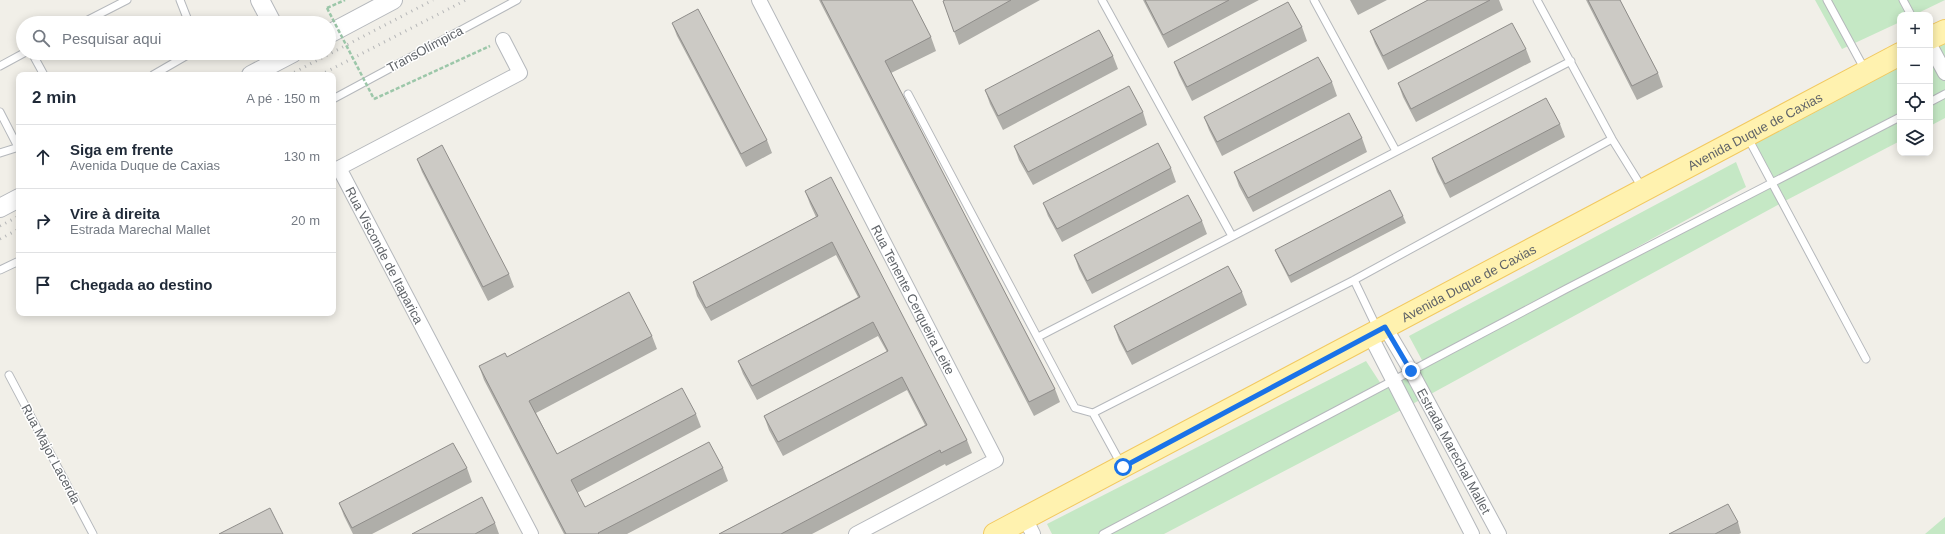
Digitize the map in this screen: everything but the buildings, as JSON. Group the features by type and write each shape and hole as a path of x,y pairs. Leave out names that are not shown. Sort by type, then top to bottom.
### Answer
{"main road":[{"path":"1933,37 1945,31"},
{"name":"Avenida Duque de Caxias","path":"995,534 1029,526 1123,467 1897,56"}],"street":[{"path":"260,0 268,16"},
{"path":"336,30 393,0"},
{"name":"Rua Tenente Cerqueira Leite","path":"758,0 996,460 856,534"},
{"name":"Rua Visconde de Itaparica","path":"503,40 520,73 339,168 531,534"},
{"path":"1932,48 1945,73"},
{"path":"257,72 279,60"},
{"path":"0,208 16,200"},
{"name":"Estrada Marechal Mallet","path":"1378,331 1411,371 1499,534"},
{"name":"Estrada Marechal Mallet","path":"1378,331 1393,381 1472,534"}],"lane":[{"path":"96,16 127,0"},
{"path":"180,0 186,16"},
{"name":"TransOlímpica","path":"336,97 516,0"},
{"path":"1102,0 1232,236"},
{"path":"1314,0 1396,151"},
{"path":"1537,0 1612,139 1644,191"},
{"path":"1827,0 1866,72"},
{"path":"1903,0 1909,12"},
{"path":"0,66 16,57"},
{"path":"36,60 42,72"},
{"path":"158,72 179,60"},
{"path":"1038,337 1571,61"},
{"path":"908,94 1075,408 1093,413 1354,280 1612,139"},
{"path":"1933,100 1945,94"},
{"path":"0,112 16,143"},
{"path":"1103,534 1566,289 1897,119"},
{"path":"1747,136 1866,360"},
{"path":"0,153 16,148"},
{"path":"0,270 16,262"},
{"path":"1354,280 1378,331"},
{"name":"Rua Major Lacerda","path":"9,375 93,534"},
{"path":"1093,413 1123,467"}],"path":[{"path":"332,16 328,8 345,0"},
{"path":"336,24 374,99 503,40"}],"green space":[{"path":"1815,0 1945,0 1920,12 1897,12 1897,23 1842,49"},
{"path":"1945,34 1945,118 1933,124 1933,48 1933,40"},
{"path":"1897,60 1897,143 1783,202 1407,407 1164,534 1052,534 1047,524 1366,361 1381,384 1423,362 1409,336 1736,162 1746,187 1523,310 1772,183 1747,136"},
{"path":"1945,517 1945,534 1925,534"}],"railway":[{"path":"336,51 433,0"},
{"path":"326,72 466,0"},
{"path":"295,72 318,60"},
{"path":"0,226 16,218"},
{"path":"0,239 16,231"}],"route":[{"path":"1123,467 1385,327 1411,371"}]}
